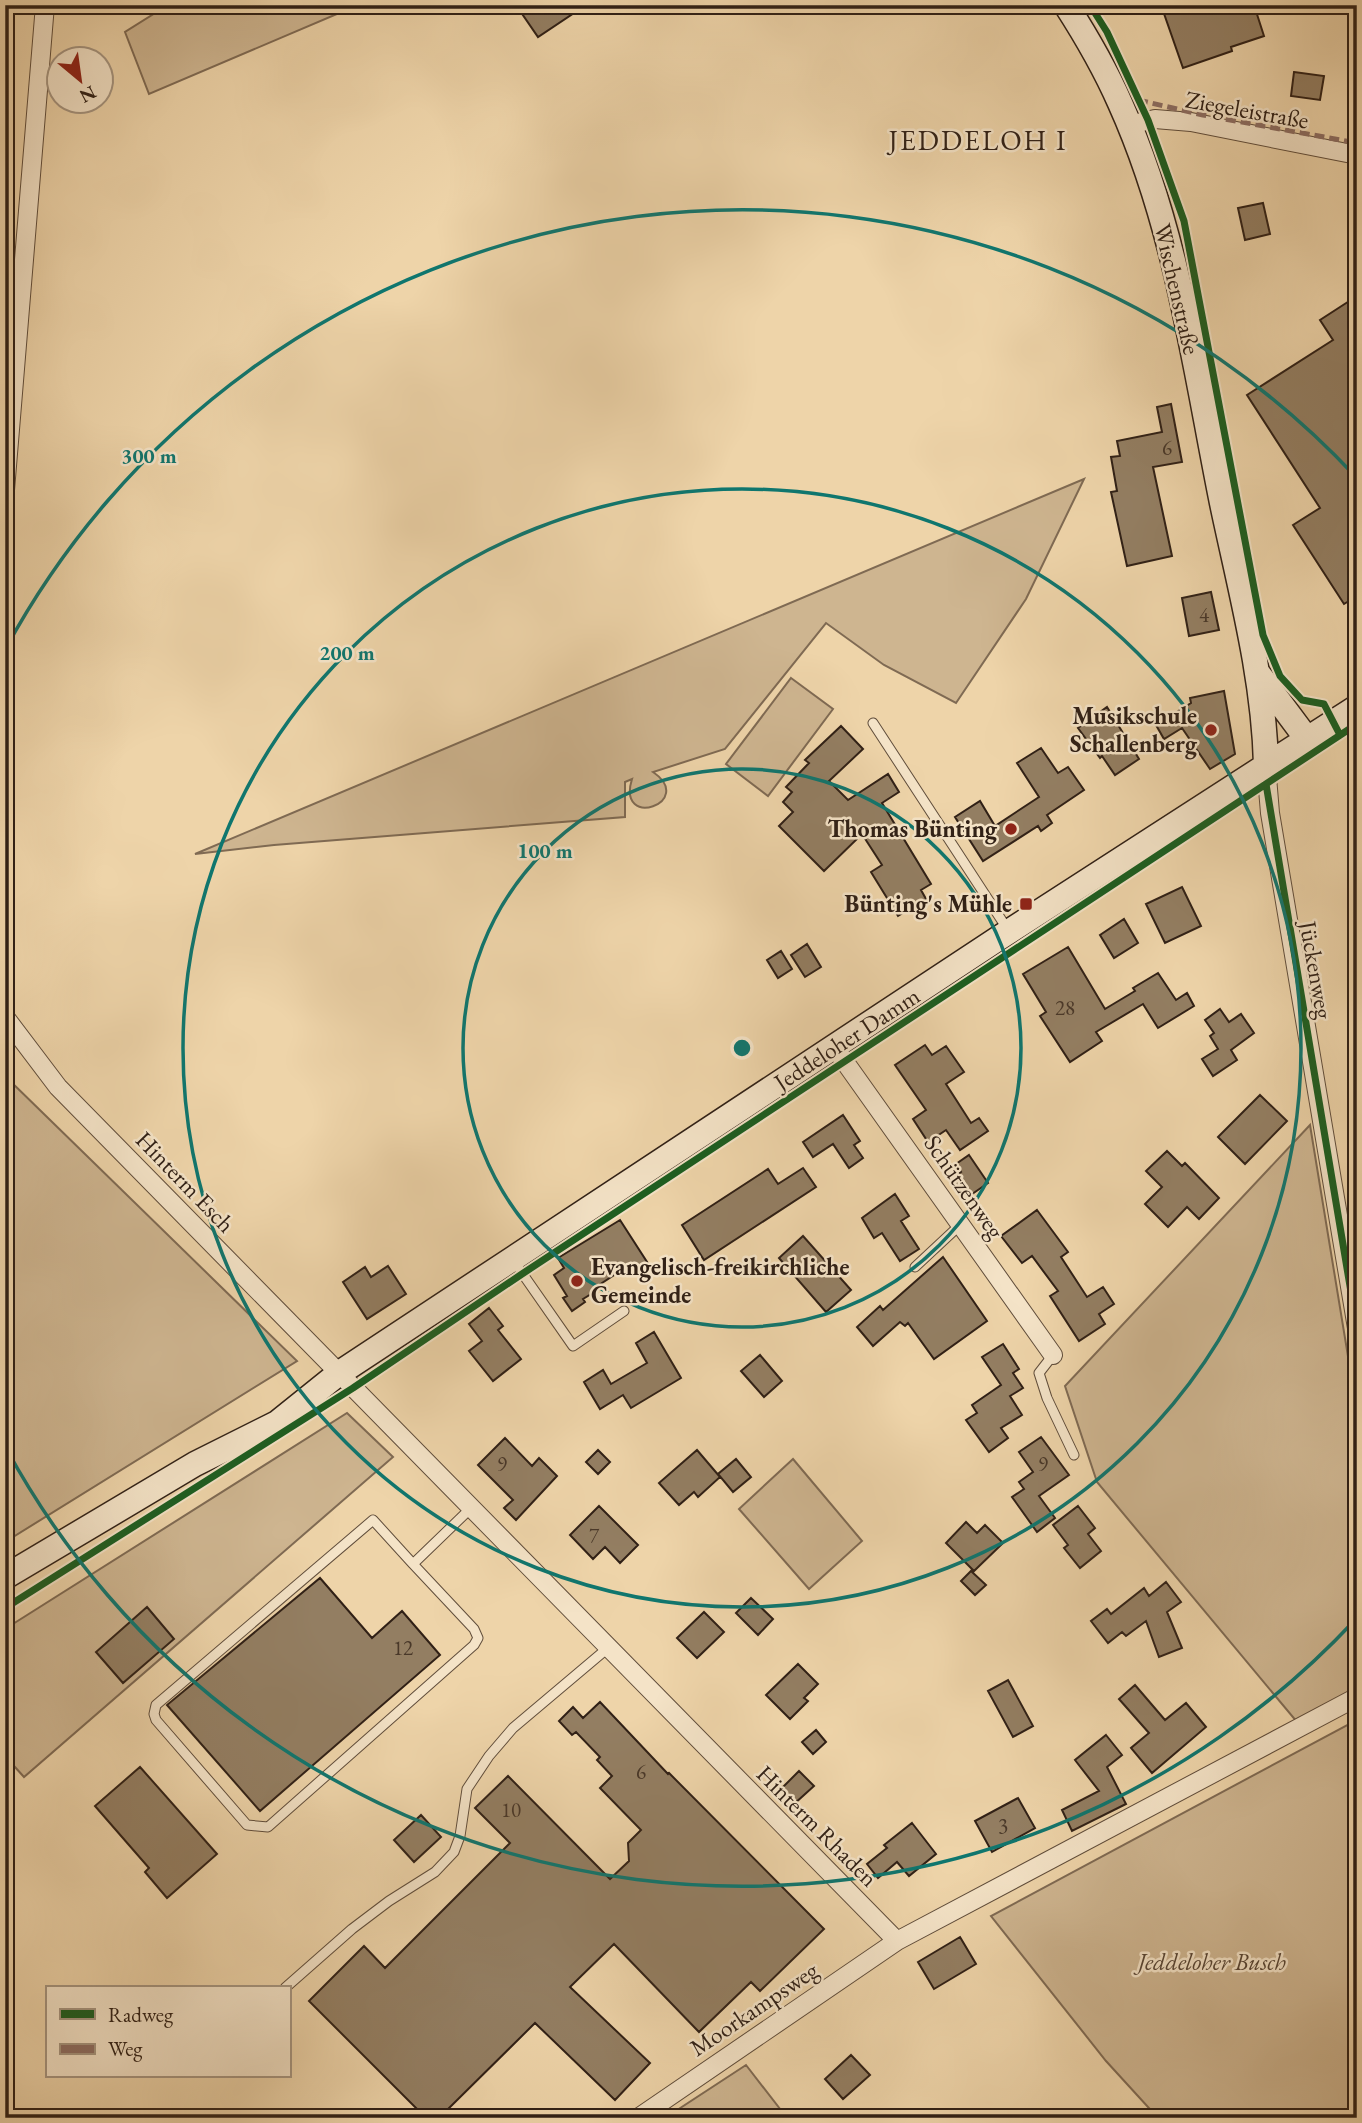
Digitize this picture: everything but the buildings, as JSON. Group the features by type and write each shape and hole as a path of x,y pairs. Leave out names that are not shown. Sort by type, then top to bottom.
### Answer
{"main road":[{"name":"Wischenstraße","path":"1066,5 1095,53 1129,125 1145,165 1171,252 1257,671 1266,765"},
{"name":"Wischenstraße","path":"1257,671 1307,739"},
{"name":"Jeddeloher Damm","path":"5,1577 195,1464 277,1423 338,1374 1009,932 1357,707"}],"street":[{"path":"5,490 45,5"},
{"name":"Ziegeleistraße","path":"1129,125 1155,119 1191,122 1357,155"},
{"name":"Jückenweg","path":"1266,765 1270,813 1357,1328"},
{"name":"Hinterm Esch","path":"5,1017 58,1087 338,1374"},
{"name":"Schützenweg","path":"835,1048 1053,1355"},
{"name":"Hinterm Rhaden","path":"338,1374 897,1941"},
{"path":"897,1941 1357,1697"},
{"name":"Moorkampsweg","path":"638,2118 897,1941"}],"lane":[{"path":"873,723 1009,932"},
{"path":"915,1266 960,1225"},
{"path":"512,1259 573,1346 624,1311"},
{"path":"1053,1355 1039,1373 1046,1398 1074,1455"},
{"path":"413,1564 471,1508"},
{"path":"373,1520 413,1564 474,1629 478,1639 268,1827 247,1825 156,1720 156,1706 373,1520"},
{"path":"287,1986 361,1922 435,1872 454,1852 460,1836 467,1790 489,1756 513,1728 609,1647"}],"green space":[{"path":"168,5 358,5 149,94 125,32"},
{"path":"1084,479 1026,599 956,703 884,665 826,623 725,749 653,772 664,783 666,793 661,801 643,808 635,804 630,795 632,779 625,782 625,817 274,845 195,854"},
{"path":"791,678 833,709 768,796 726,764"},
{"path":"5,1076 297,1361 5,1542"},
{"path":"1310,1125 1357,1411 1357,1690 1297,1722 1097,1482 1065,1386"},
{"path":"347,1413 393,1457 24,1777 5,1756 5,1629"},
{"path":"793,1459 862,1541 809,1589 739,1509"},
{"name":"Jeddeloher Busch","path":"1351,1723 1357,1725 1357,2118 1158,2118 1106,2061 991,1916"},
{"path":"746,2065 787,2118 665,2118"}],"marked path":[{"path":"1138,100 1203,115 1357,143"}],"cycle path":[{"path":"1090,5 1107,32 1148,120 1184,221 1263,635 1280,676 1302,700 1324,704 1340,735"},
{"path":"5,1608 353,1388 1357,724"},
{"path":"1266,784 1357,1328"}],"place":[{"name":"Musikschule Schallenberg","path":"1211,730"},
{"name":"Thomas Bünting","path":"1011,829"},
{"name":"Bünting's Mühle","path":"1026,904"},
{"name":"Evangelisch-freikirchliche Gemeinde","path":"577,1281"}],"district":[{"name":"JEDDELOH I","path":"978,140"}]}
